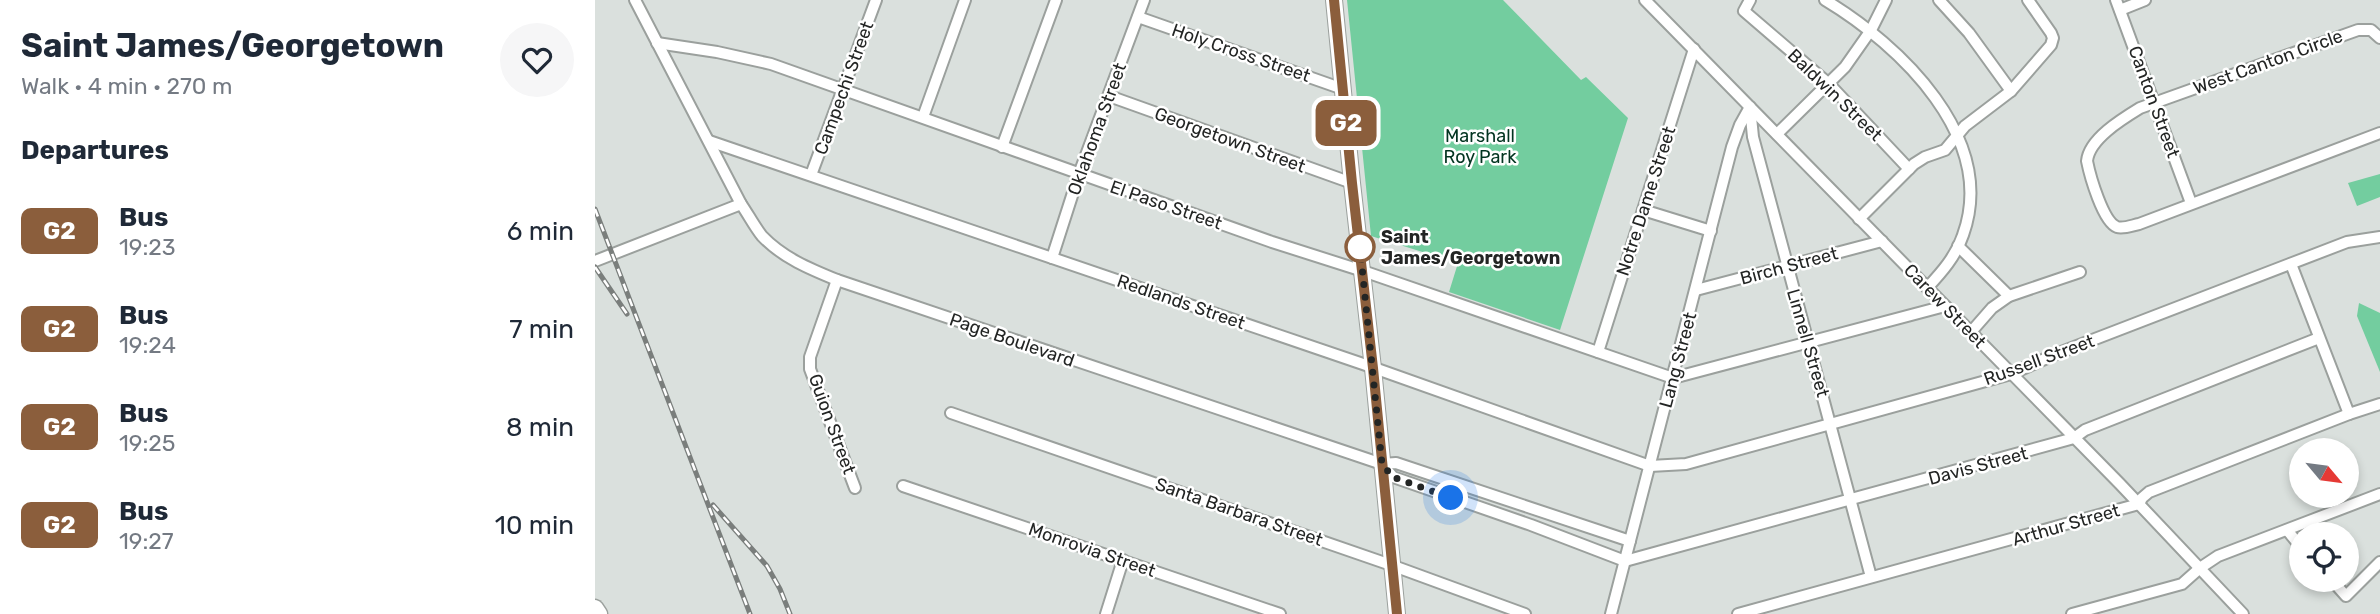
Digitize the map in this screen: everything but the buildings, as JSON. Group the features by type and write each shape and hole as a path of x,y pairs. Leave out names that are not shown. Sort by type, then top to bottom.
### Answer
{"highway":[{"path":"595,608 599,614"}],"main road":[{"path":"1334,0 1397,614"}],"street":[{"name":"Campechi Street","path":"811,175 876,0"},
{"path":"923,117 965,0"},
{"path":"1002,147 1056,0"},
{"name":"Oklahoma Street","path":"1052,258 1079,174 1144,0"},
{"name":"Carew Street","path":"1645,0 2139,504 2243,614"},
{"name":"Baldwin Street","path":"1751,0 1744,11 1829,85 1909,169"},
{"path":"1825,0 1871,30 1925,83 1957,137 1966,160 1971,192 1967,223 1958,246 1944,269 1927,288"},
{"path":"1777,134 1845,67 1871,30 1886,0"},
{"path":"1940,0 1969,33 2011,91"},
{"path":"2118,5 2145,0"},
{"name":"Page Boulevard","path":"638,1 741,204 762,235 783,254 837,280 1382,464"},
{"path":"1859,219 1919,160 1945,150 1965,126 2011,91 2045,52 2053,38 2030,3"},
{"name":"Canton Street","path":"2118,5 2191,203"},
{"name":"Holy Cross Street","path":"1138,17 1343,89"},
{"name":"West Canton Circle","path":"2191,203 2139,224 2117,226 2103,211 2088,167 2089,150 2119,121 2140,108 2358,30 2371,30 2380,38"},
{"name":"El Paso Street","path":"657,43 771,64 1272,242 1673,378"},
{"name":"Notre Dame Street","path":"1598,352 1693,49"},
{"name":"Georgetown Street","path":"1109,96 1352,183"},
{"name":"Lang Street","path":"1611,614 1732,147 1750,107"},
{"name":"Linnell Street","path":"1750,107 1753,137 1871,577"},
{"path":"2191,203 2380,134"},
{"name":"Redlands Street","path":"709,141 1373,368 1650,466"},
{"path":"595,261 741,204"},
{"path":"1643,210 1711,231"},
{"name":"Russell Street","path":"1650,466 1686,464 2011,374 2056,354 2347,242 2380,237"},
{"name":"Birch Street","path":"1696,290 1882,242"},
{"path":"1958,246 2008,296"},
{"path":"2291,264 2349,414"},
{"path":"1971,332 1992,308 2008,296 2080,272"},
{"name":"Guion Street","path":"837,280 810,357 810,369 855,488"},
{"path":"1673,378 1945,306"},
{"name":"Davis Street","path":"1625,561 2074,438 2085,430 2319,338"},
{"name":"Arthur Street","path":"1738,614 2139,504 2149,492 2380,404"},
{"name":"Santa Barbara Street","path":"951,413 1525,614"},
{"path":"1382,464 1396,463 1630,541"},
{"path":"1382,464 1393,477 1625,561"},
{"name":"Monrovia Street","path":"903,486 1280,614"},
{"path":"2073,614 2182,584 2218,556 2380,494"},
{"path":"1514,520 1519,505"},
{"path":"1106,614 1123,560"},
{"path":"2359,583 2380,562"}],"green space":[{"name":"Marshall Roy Park","path":"1347,0 1503,0 1581,80 1586,77 1628,118 1560,330 1449,292 1458,263 1371,236"},
{"path":"2380,174 2380,197 2357,206 2348,183"},
{"path":"2359,303 2380,313 2380,372 2357,316"}],"railway":[{"path":"595,209 750,614"},
{"path":"595,267 627,314"},
{"path":"713,505 767,566 790,614"}],"bus line":[{"name":"G2","path":"1334,0 1397,614"}],"place":[{"name":"Saint James/Georgetown","path":"1360,247"}],"route":[{"path":"1360,247 1382,464 1393,477 1451,498"}]}
